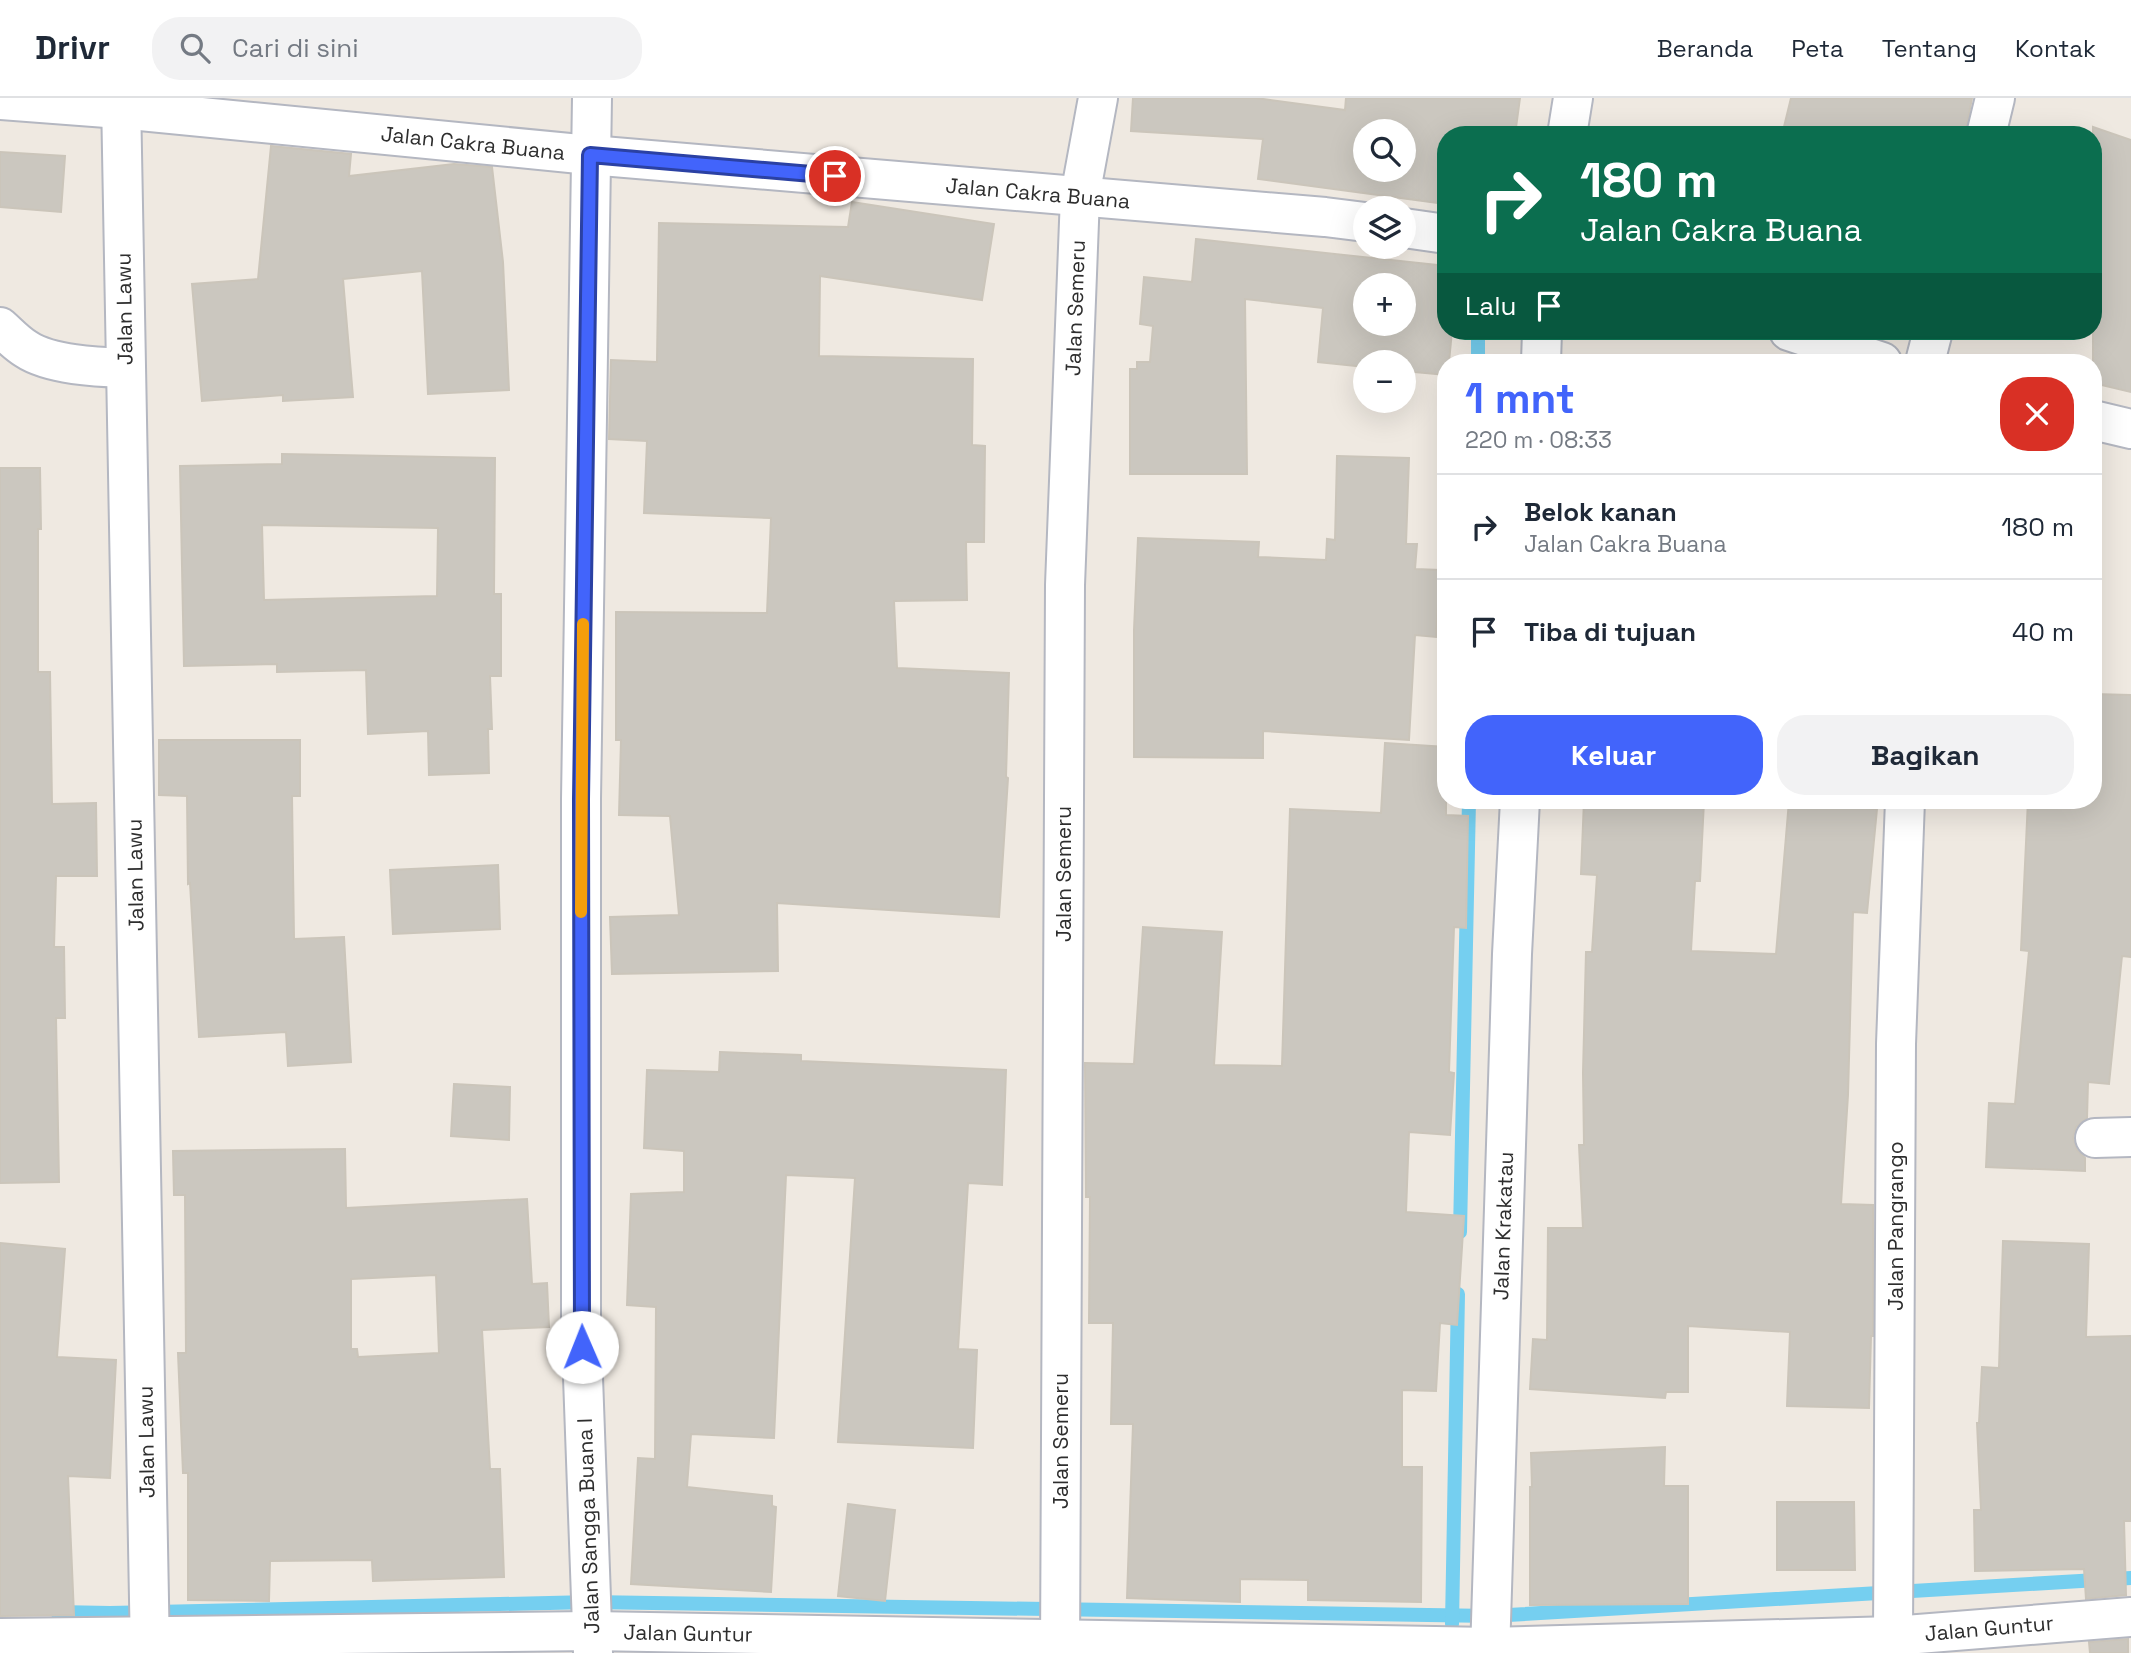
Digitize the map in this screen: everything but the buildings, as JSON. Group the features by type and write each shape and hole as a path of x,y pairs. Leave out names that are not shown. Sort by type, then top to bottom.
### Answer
{"street":[{"name":"Jalan Sangga Buana I","path":"592,98 581,799 581,1322 593,1642"},
{"name":"Jalan Semeru","path":"1060,1647 1065,585 1080,196 1098,98"},
{"path":"1568,126 1573,98"},
{"path":"1988,126 1995,98"},
{"name":"Jalan Cakra Buana","path":"0,100 121,103 590,155 1353,220"},
{"name":"Jalan Lawu","path":"121,103 150,1645"},
{"path":"1416,230 1437,233"},
{"path":"0,327 26,350 52,359 125,368"},
{"path":"1816,340 1858,354"},
{"path":"2102,422 2131,429"},
{"name":"Jalan Krakatau","path":"1490,1650 1512,954 1520,809"},
{"name":"Jalan Pangrango","path":"1894,1645 1896,1044 1906,809"},
{"name":"Jalan Guntur","path":"0,1638 150,1645 593,1642 1490,1650 1894,1645 2131,1617"}],"waterway":[{"path":"1478,340 1478,354"},
{"path":"1460,1232 1469,809"},
{"path":"1452,1624 1458,1294"},
{"path":"57,1612 590,1602 1491,1616 2131,1578"}],"slow traffic":[{"path":"581,912 583,624"}],"route":[{"path":"582,1347 581,799 590,155 835,176"}]}
